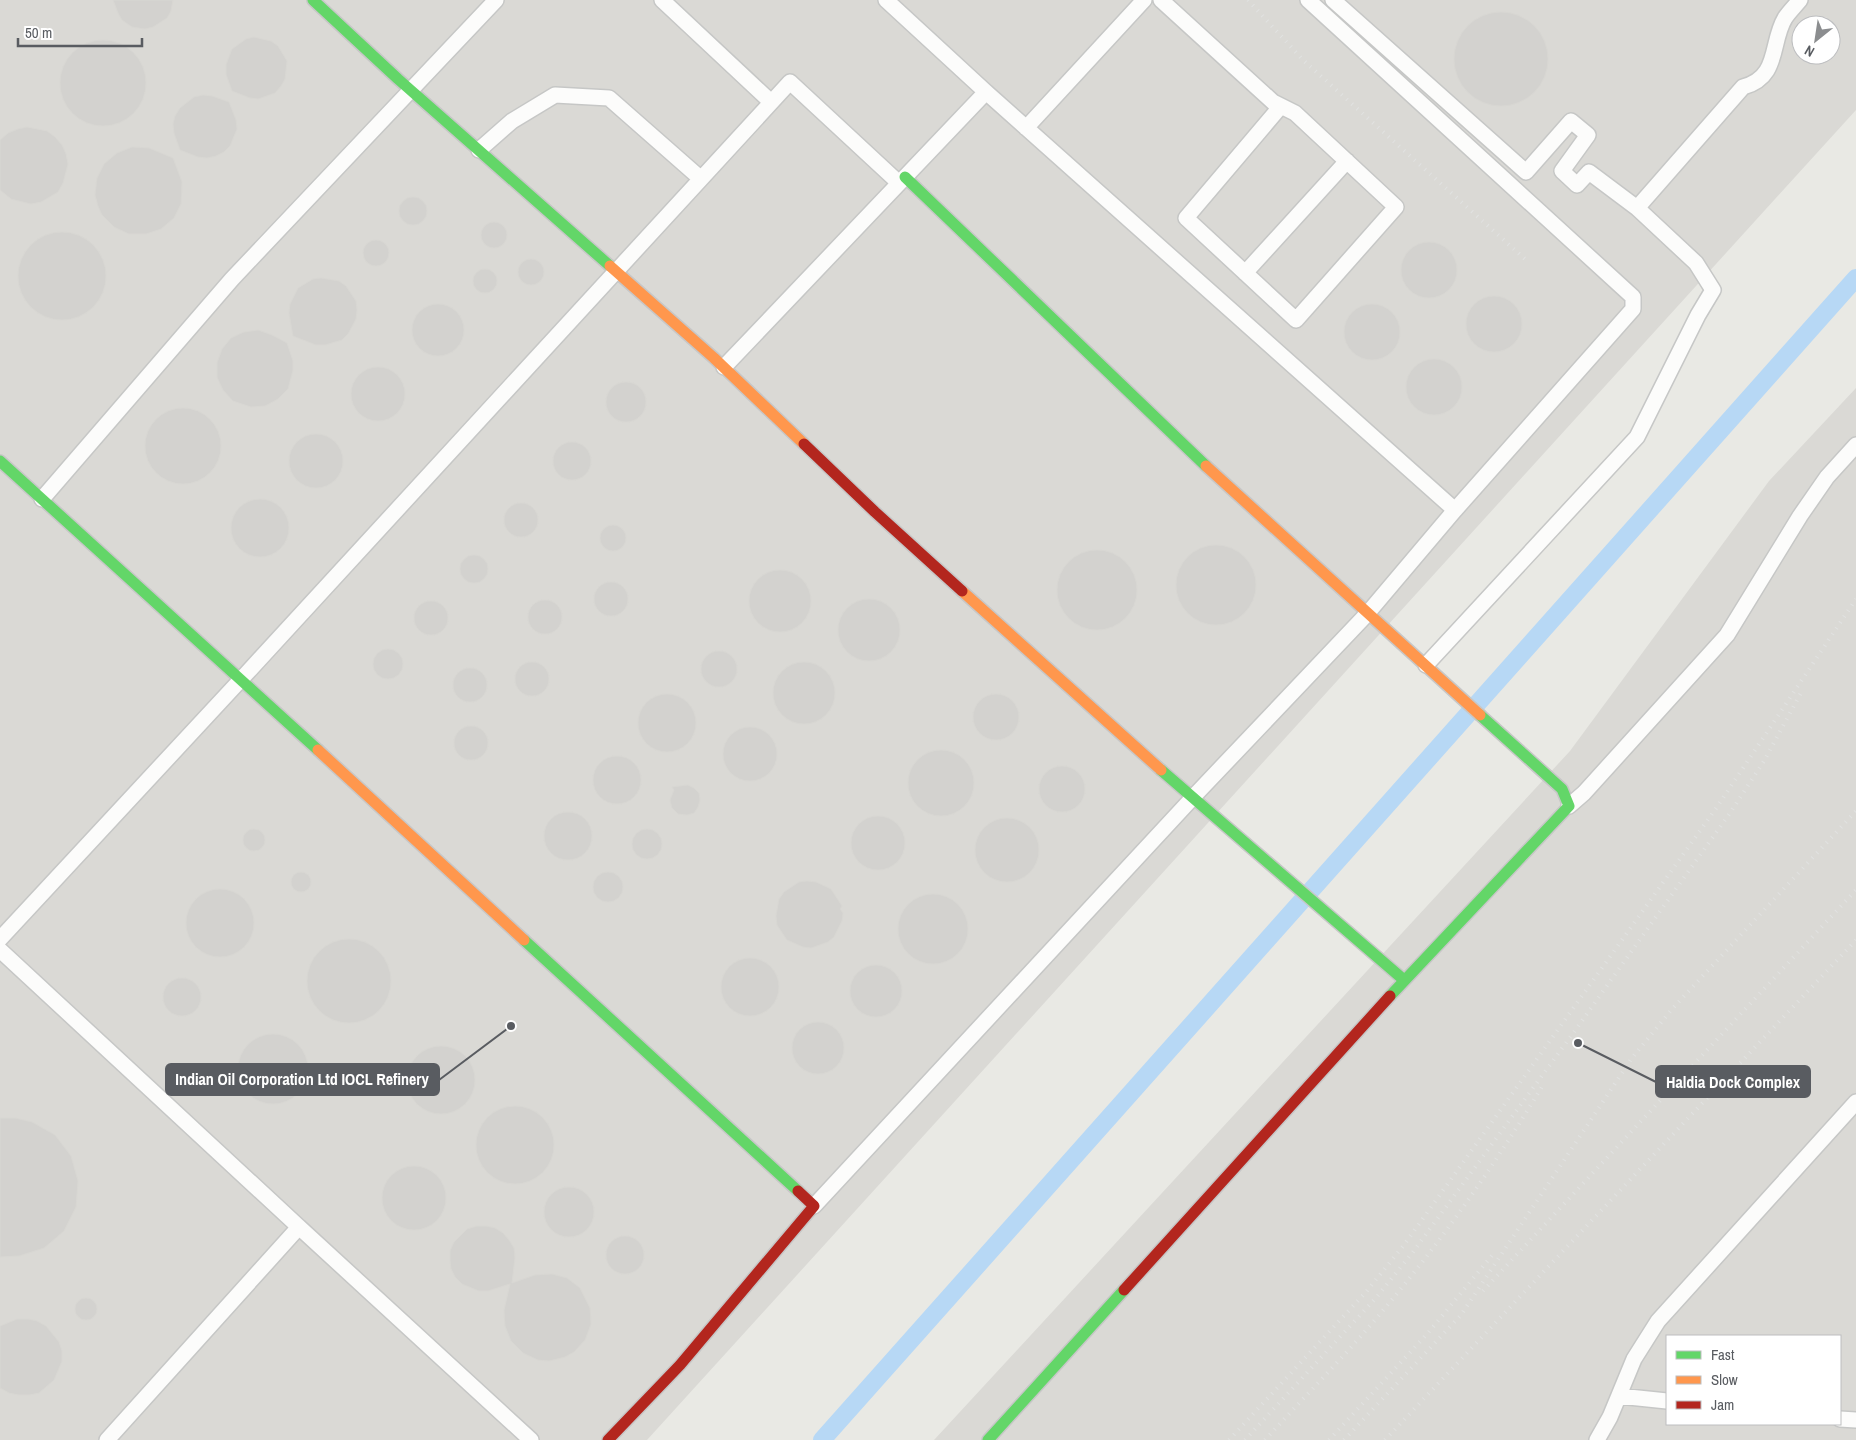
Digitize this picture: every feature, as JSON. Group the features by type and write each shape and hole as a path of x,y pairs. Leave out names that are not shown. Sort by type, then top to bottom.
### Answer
{"street":[{"path":"313,0 411,90 724,367 875,512 1192,798 1404,980"},
{"path":"42,499 232,279 496,0"},
{"path":"662,0 771,102"},
{"path":"886,0 1026,128 1454,510"},
{"path":"1026,128 1144,0"},
{"path":"1161,0 1273,102 1281,106 1295,113 1396,207 1296,320 1186,218 1281,106"},
{"path":"608,1440 680,1365 814,1206 1192,798 1367,614 1454,510 1633,309 1633,297 1308,0"},
{"path":"1333,0 1526,172 1571,121 1588,135 1562,171 1577,185 1589,172 1637,208 1696,263 1713,290 1698,315 1637,436 1426,665"},
{"path":"1637,208 1743,87 1753,84 1762,77 1774,54 1785,18 1800,0"},
{"path":"0,939 790,82 902,180 1229,488 1562,788 1569,806"},
{"path":"724,367 986,92"},
{"path":"479,150 512,121 555,95 610,98 700,178"},
{"path":"1245,273 1347,161"},
{"path":"988,1440 1404,980 1569,806 1584,793 1727,634 1800,516 1827,478 1856,446"},
{"path":"0,461 241,679 814,1206"},
{"path":"0,950 530,1440"},
{"path":"1597,1440 1610,1417 1634,1359 1658,1321 1856,1102"},
{"path":"107,1440 299,1227"},
{"path":"1619,1396 1666,1401"},
{"path":"1841,1419 1856,1420"}],"shaded area":[{"path":"0,0 1856,0 1856,110 647,1440 0,1440"},
{"path":"1856,388 1856,1440 934,1440 1570,751 1769,481"}],"building":[{"path":"113,0 173,0 171,11 167,18 153,27 145,29 132,27 122,20"},
{"path":"1501,12 1519,15 1535,25 1545,41 1548,59 1545,77 1535,93 1519,103 1501,106 1483,103 1467,93 1457,77 1454,59 1457,41 1467,25 1483,15"},
{"path":"254,37 271,41 278,46 287,61 285,79 281,86 275,93 258,99 232,91 226,74 226,65 232,49 246,39"},
{"path":"103,40 119,44 133,53 142,67 146,83 142,99 133,113 119,122 103,126 87,122 73,113 64,99 60,83 64,67 73,53 87,44"},
{"path":"203,95 229,102 236,120 237,129 230,146 224,152 207,158 198,157 180,150 173,124 180,108 194,97"},
{"path":"27,127 47,131 55,137 62,145 68,164 63,183 58,192 41,202 31,204 11,199 0,190 0,140 8,133"},
{"path":"132,147 149,148 173,158 182,182 181,204 174,218 161,229 146,234 129,234 114,227 102,215 95,195 97,178 104,164 117,153"},
{"path":"413,197 423,201 427,211 423,221 413,225 403,221 399,211 403,201"},
{"path":"494,222 504,225 507,235 504,245 494,248 484,245 481,235 484,225"},
{"path":"62,232 79,235 93,245 103,259 106,276 103,293 93,307 79,317 62,320 45,317 31,307 21,293 18,276 21,259 31,245 45,235"},
{"path":"376,240 385,244 389,253 385,262 376,266 367,262 363,253 367,244"},
{"path":"1423,242 1435,242 1445,246 1453,254 1457,270 1453,286 1445,294 1435,298 1423,298 1413,294 1405,286 1401,276 1401,264 1405,254 1413,246"},
{"path":"531,259 540,263 544,272 540,281 531,285 522,281 518,272 522,263"},
{"path":"485,269 494,272 497,281 494,290 485,293 476,290 473,281 476,272"},
{"path":"321,278 339,281 346,286 356,301 357,310 356,319 348,334 342,340 325,345 316,345 293,336 289,313 290,304 298,288 313,279"},
{"path":"1488,296 1500,296 1510,300 1518,308 1522,324 1518,340 1510,348 1500,352 1488,352 1478,348 1470,340 1466,330 1466,318 1470,308 1478,300"},
{"path":"433,304 443,304 452,308 460,316 464,330 460,344 452,352 443,356 433,356 424,352 416,344 412,335 412,325 416,316 424,308"},
{"path":"1366,304 1378,304 1388,308 1396,316 1400,332 1396,348 1388,356 1378,360 1366,360 1356,356 1348,348 1344,338 1344,326 1348,316 1356,308"},
{"path":"258,330 287,343 293,361 293,370 288,389 278,399 265,406 251,407 233,401 223,390 217,377 217,363 222,349 231,338 244,332"},
{"path":"1428,359 1440,359 1450,363 1458,371 1462,387 1458,403 1450,411 1440,415 1428,415 1418,411 1410,403 1406,393 1406,381 1410,371 1418,363"},
{"path":"373,367 383,367 393,371 401,379 405,394 401,409 393,417 383,421 373,421 363,417 355,409 351,399 351,389 355,379 363,371"},
{"path":"626,382 640,388 646,402 640,416 626,422 612,416 606,402 612,388"},
{"path":"176,408 190,408 204,414 215,425 221,439 218,461 210,473 190,484 176,484 162,478 151,467 145,453 145,439 151,425 162,414"},
{"path":"316,434 326,436 335,442 341,451 343,461 341,471 335,480 326,486 316,488 306,486 297,480 291,471 289,461 291,451 297,442 306,436"},
{"path":"572,442 585,448 591,461 585,474 572,480 559,474 553,461 559,448"},
{"path":"260,499 276,504 284,512 289,528 284,544 276,552 260,557 244,552 236,544 231,528 236,512 244,504"},
{"path":"521,503 528,504 533,508 537,513 537,527 533,532 528,536 521,537 514,536 509,532 505,527 504,520 505,513 509,508 514,504"},
{"path":"613,525 622,529 626,538 622,547 613,551 604,547 600,538 604,529"},
{"path":"1216,545 1231,548 1244,557 1253,570 1256,585 1253,600 1244,613 1231,622 1216,625 1201,622 1188,613 1179,600 1176,585 1179,570 1188,557 1201,548"},
{"path":"1097,550 1112,553 1125,562 1134,575 1137,590 1134,605 1125,618 1112,627 1097,630 1082,627 1069,618 1060,605 1057,590 1060,575 1069,562 1082,553"},
{"path":"474,555 484,559 488,569 484,579 474,583 464,579 460,569 464,559"},
{"path":"774,570 786,570 802,579 809,589 811,601 809,613 802,623 786,632 774,632 763,627 754,618 749,607 749,595 754,584 763,575"},
{"path":"611,582 623,587 628,599 623,611 611,616 599,611 594,599 599,587"},
{"path":"863,599 875,599 891,608 898,618 900,630 898,642 891,652 875,661 863,661 852,656 843,647 838,636 838,624 843,613 852,604"},
{"path":"545,600 557,605 562,617 557,629 545,634 533,629 528,617 533,605"},
{"path":"431,601 438,602 443,606 447,611 447,625 443,630 438,634 431,635 424,634 419,630 415,625 414,618 415,611 419,606 424,602"},
{"path":"388,649 399,653 403,664 399,675 388,679 377,675 373,664 377,653"},
{"path":"719,651 726,652 732,656 736,662 736,676 732,682 726,686 719,687 712,686 706,682 702,676 701,669 702,662 706,656 712,652"},
{"path":"532,662 544,667 549,679 544,691 532,696 520,691 515,679 520,667"},
{"path":"798,662 810,662 826,671 833,681 835,693 833,705 826,715 810,724 798,724 787,719 778,710 773,699 773,687 778,676 787,667"},
{"path":"470,668 482,673 487,685 482,697 470,702 458,697 453,685 458,673"},
{"path":"667,694 683,699 691,707 696,723 691,739 683,747 667,752 651,747 643,739 638,723 643,707 651,699"},
{"path":"1001,694 1013,700 1018,708 1018,726 1013,734 1005,739 991,740 979,734 974,726 973,712 979,700 987,695"},
{"path":"471,726 483,731 488,743 483,755 471,760 459,755 454,743 459,731"},
{"path":"745,727 755,727 765,731 773,739 777,754 773,769 765,777 755,781 745,781 735,777 727,769 723,759 723,749 727,739 735,731"},
{"path":"941,750 954,753 964,760 971,770 974,783 971,796 964,806 954,813 941,816 928,813 918,806 911,796 908,783 911,770 918,760 928,753"},
{"path":"612,756 622,756 634,763 641,775 641,785 634,797 622,804 612,804 604,800 597,793 593,785 593,775 597,767 604,760"},
{"path":"1067,766 1079,772 1084,780 1084,798 1079,806 1071,811 1057,812 1045,806 1040,798 1039,784 1045,772 1053,767"},
{"path":"688,785 699,793 698,807 694,813 687,815 678,814 672,808 670,800 674,790 672,787"},
{"path":"563,812 573,812 585,819 592,831 592,841 585,853 573,860 563,860 555,856 548,849 544,841 544,831 548,823 555,816"},
{"path":"873,816 883,816 897,824 903,833 905,843 903,853 897,862 883,870 873,870 863,865 856,858 851,848 851,838 856,828 863,821"},
{"path":"1007,818 1019,820 1030,827 1037,838 1039,850 1037,862 1030,873 1019,880 1007,882 995,880 984,873 977,862 975,850 977,838 984,827 995,820"},
{"path":"254,829 262,832 265,840 262,848 254,851 246,848 243,840 246,832"},
{"path":"647,829 658,833 662,844 658,855 647,859 636,855 632,844 636,833"},
{"path":"301,872 308,875 311,882 308,889 301,892 294,889 291,882 294,875"},
{"path":"608,872 614,873 622,881 622,893 614,901 608,902 602,901 594,893 593,887 594,881 602,873"},
{"path":"799,882 816,882 831,889 842,906 840,909 843,913 842,921 834,937 828,942 811,948 803,947 787,940 777,925 776,916 779,899 784,892"},
{"path":"213,889 227,889 239,894 249,904 254,916 254,930 249,942 239,952 227,957 213,957 201,952 191,942 186,930 186,916 191,904 201,894"},
{"path":"933,894 946,897 958,904 965,916 968,929 965,942 958,954 946,961 933,964 920,961 908,954 901,942 898,929 901,916 908,904 920,897"},
{"path":"349,939 365,942 379,951 388,965 391,981 388,997 379,1011 365,1020 349,1023 333,1020 319,1011 310,997 307,981 310,965 319,951 333,942"},
{"path":"750,958 761,960 774,971 779,987 777,998 766,1011 750,1016 739,1014 726,1003 721,987 723,976 734,963"},
{"path":"876,965 886,967 894,973 900,981 902,991 900,1001 894,1009 886,1015 876,1017 866,1015 858,1009 852,1001 850,991 852,981 858,973 866,967"},
{"path":"182,978 189,979 195,984 200,990 200,1004 195,1010 189,1015 182,1016 175,1015 169,1010 164,1004 163,997 164,990 169,984 175,979"},
{"path":"818,1022 828,1024 836,1030 842,1038 844,1048 842,1058 836,1066 828,1072 818,1074 808,1072 800,1066 794,1058 792,1048 794,1038 800,1030 808,1024"},
{"path":"280,1034 293,1040 302,1049 306,1055 308,1069 306,1083 298,1094 287,1102 266,1104 259,1102 248,1094 240,1083 238,1062 240,1055 248,1044 259,1036"},
{"path":"441,1046 454,1049 465,1056 472,1067 475,1080 472,1093 465,1104 454,1111 441,1114 428,1111 417,1104 410,1093 407,1080 410,1067 417,1056 428,1049"},
{"path":"515,1106 530,1109 543,1117 551,1130 554,1145 551,1160 543,1173 530,1181 515,1184 500,1181 487,1173 479,1160 476,1145 479,1130 487,1117 500,1109"},
{"path":"0,1118 15,1118 32,1122 55,1135 71,1156 78,1181 76,1207 64,1231 44,1248 19,1256 0,1257"},
{"path":"414,1166 432,1171 437,1175 441,1180 446,1198 441,1216 437,1221 432,1225 414,1230 396,1225 391,1221 387,1216 382,1198 387,1180 391,1175 396,1171"},
{"path":"564,1187 574,1187 587,1194 594,1207 594,1217 587,1230 574,1237 564,1237 555,1233 548,1226 544,1217 544,1207 548,1198 555,1191"},
{"path":"477,1226 495,1228 503,1233 514,1248 515,1258 512,1283 535,1275 552,1274 567,1278 580,1288 590,1308 591,1324 585,1340 574,1352 565,1357 549,1361 538,1360 523,1353 511,1341 505,1326 504,1310 510,1284 488,1291 479,1291 462,1284 455,1277 451,1269 450,1251 454,1242 467,1229"},
{"path":"625,1236 638,1242 644,1255 638,1268 625,1274 612,1268 606,1255 612,1242"},
{"path":"86,1298 94,1301 97,1309 94,1317 86,1320 78,1317 75,1309 78,1301"},
{"path":"17,1319 37,1321 46,1326 59,1342 62,1351 62,1361 54,1380 39,1393 19,1395 9,1393 0,1388 0,1326"}],"waterway":[{"path":"822,1440 1856,278"}],"railway":[{"path":"1248,0 1303,60 1526,260"},
{"path":"1229,1440 1366,1292 1404,1245 1717,807 1856,599"},
{"path":"1245,1440 1375,1299 1413,1252 1574,1032 1730,813 1764,761 1802,691"},
{"path":"1344,1440 1461,1315 1632,1058 1673,1008 1856,811"},
{"path":"1483,1291 1856,890"},
{"path":"1385,1440 1856,940"},
{"path":"1265,1440 1356,1342 1407,1282 1449,1227 1488,1171 1543,1085"},
{"path":"1329,1440 1428,1333 1494,1253"}],"traffic: fast":[{"path":"313,0 398,79 610,266"},
{"path":"905,177 1206,466"},
{"path":"0,461 318,750"},
{"path":"1390,996 1569,806 1562,789 1480,715"},
{"path":"1161,770 1404,980"},
{"path":"524,940 798,1191"},
{"path":"988,1440 1124,1290"}],"traffic: slow":[{"path":"610,266 714,358 804,444"},
{"path":"1206,466 1480,715"},
{"path":"962,591 1161,770"},
{"path":"318,750 524,940"}],"traffic: jam":[{"path":"804,444 962,591"},
{"path":"1124,1290 1390,996"},
{"path":"608,1440 680,1365 814,1206 798,1191"}],"place":[{"name":"Indian Oil Corporation Ltd IOCL Refinery","path":"511,1026"},
{"name":"Haldia Dock Complex","path":"1578,1043"}]}
